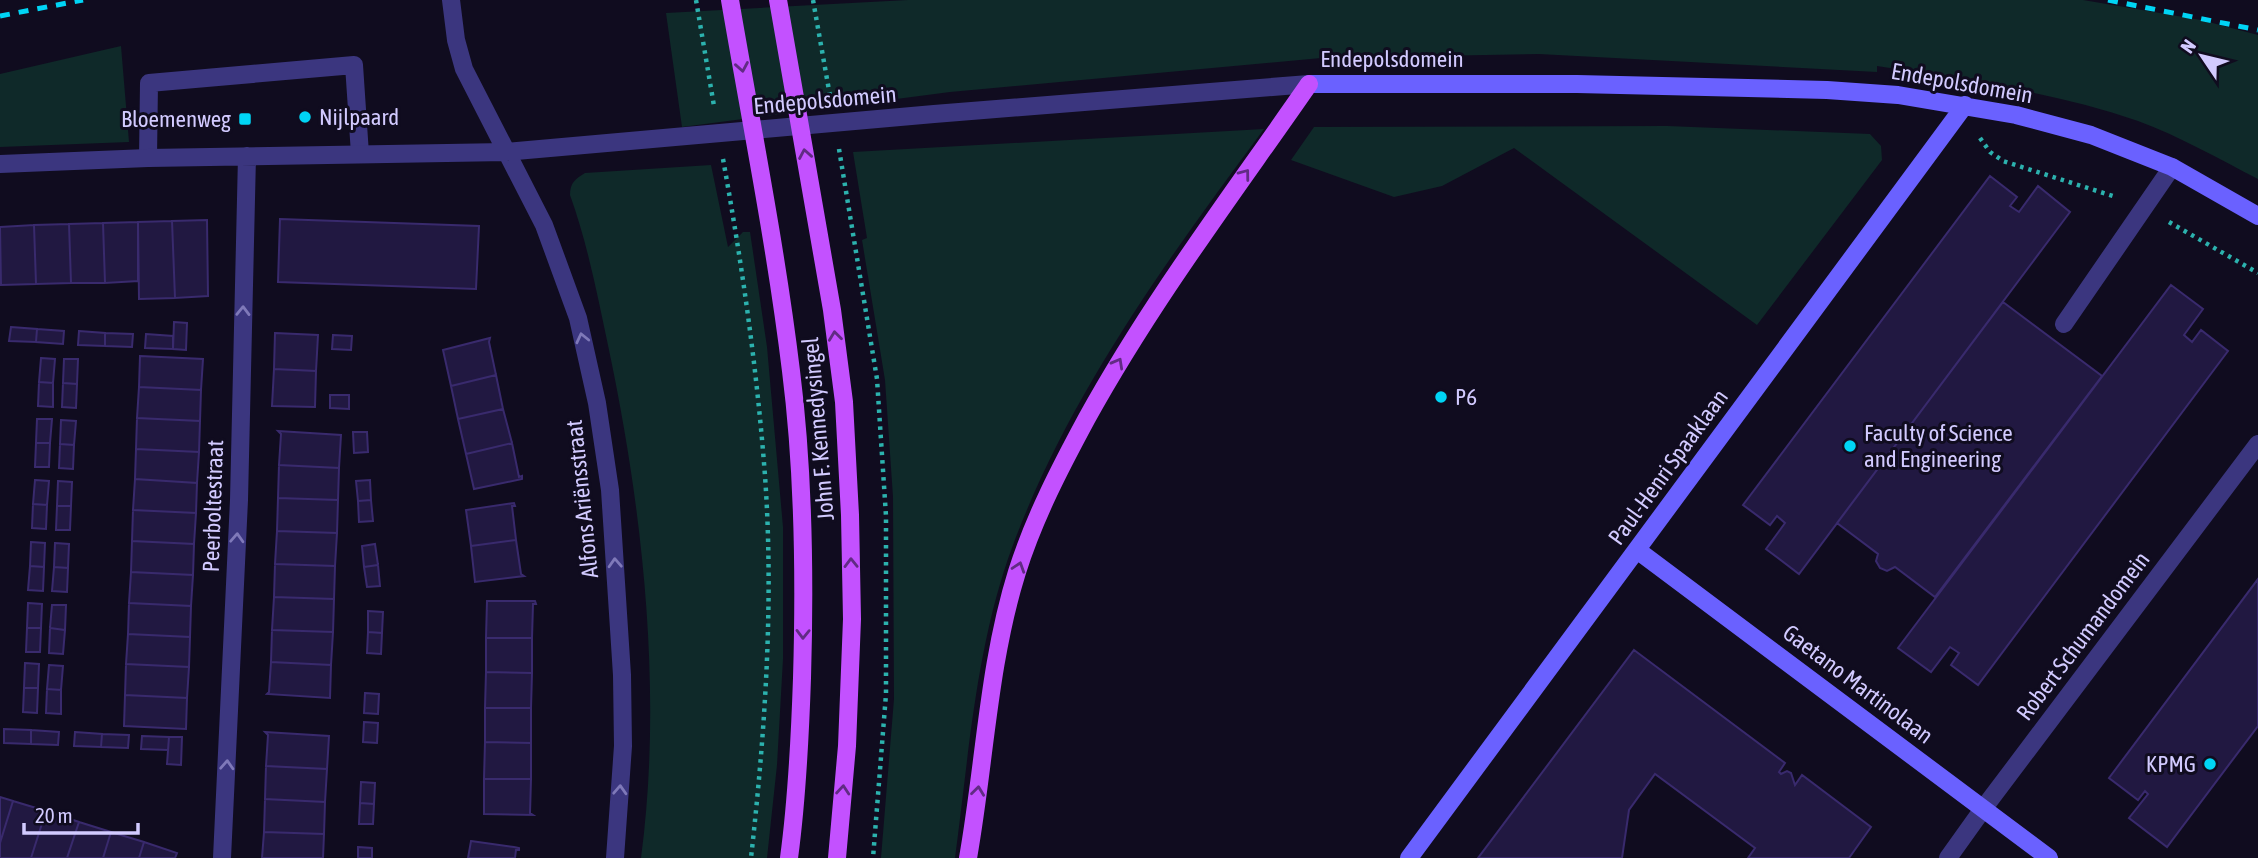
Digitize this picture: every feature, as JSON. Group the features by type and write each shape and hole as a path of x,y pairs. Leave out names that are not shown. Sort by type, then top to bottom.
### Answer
{"main road":[{"name":"John F. Kennedysingel","path":"730,0 792,373 802,509 804,600 800,717 789,858"},
{"name":"John F. Kennedysingel","path":"778,0 832,310 844,402 852,562 849,699 837,858"},
{"path":"968,858 1000,634 1017,572 1040,510 1071,447 1124,352 1216,212 1309,84"}],"street":[{"name":"Alfons Ariënsstraat","path":"451,0 461,62 544,225 574,306 597,403 610,490 622,675 623,746 615,858"},
{"path":"148,158 149,83 354,65 360,154"},
{"name":"Endepolsdomein","path":"506,152 1309,84 1564,84 1826,90 1898,95 1965,105 2058,125 2124,147 2172,167 2258,216"},
{"name":"Paul-Henri Spaaklaan","path":"1409,858 1965,105"},
{"path":"0,164 148,158 506,152"},
{"name":"Peerboltestraat","path":"222,858 239,500 247,156"},
{"path":"2063,324 2172,167"},
{"name":"Robert Schumandomein","path":"1948,858 2258,444"},
{"name":"Gaetano Martinolaan","path":"1637,550 2049,858"}],"path":[{"path":"1965,105 1981,141 1990,152 2003,160 2144,208 2258,273"},
{"path":"735,227 759,410 765,477 768,569 761,771 751,858"}],"green space":[{"path":"908,0 2083,0 2201,20 2258,35 2258,179 2138,121 2074,102 1976,82 1877,66 1877,72 1539,54 1321,58 950,92 682,127 666,13"},
{"path":"121,46 129,142 0,147 0,74"},
{"path":"1667,126 1870,134 1881,146 1882,160 1757,325 1514,148 1442,186 1394,197 1291,160 1314,127"},
{"path":"1264,129 1124,328 1062,434 1036,489 1013,545 990,621 975,700 955,858 881,858 894,699 893,497 885,380 862,240 867,238 853,152"},
{"path":"711,165 728,247 743,232 750,232 767,347 783,527 783,659 777,765 767,858 641,858 650,732 650,667 640,538 609,350 570,191 578,177 585,173"}],"building":[{"path":"1990,176 2017,197 2010,206 2019,212 2038,186 2070,212 1799,574 1766,549 1785,523 1777,516 1770,525 1743,505"},
{"path":"280,219 479,226 476,289 278,282"},
{"path":"207,220 208,296 175,298 172,221"},
{"path":"172,221 175,298 139,299 138,222"},
{"path":"138,222 138,281 105,283 103,223"},
{"path":"103,223 105,283 71,283 69,224"},
{"path":"69,224 71,283 36,284 34,225"},
{"path":"34,225 36,284 1,285 0,227"},
{"path":"2171,285 2203,309 2184,335 2192,342 2201,330 2228,351 1978,685 1951,665 1959,653 1950,647 1931,672 1898,648"},
{"path":"2003,302 2102,376 1935,597 1895,567 1887,571 1880,568 1876,561 1878,554 1837,523"},
{"path":"174,322 187,323 186,350 173,349"},
{"path":"11,327 37,329 36,342 9,341"},
{"path":"37,329 64,331 63,344 36,342"},
{"path":"79,331 105,333 105,346 78,345"},
{"path":"105,333 133,334 132,347 105,346"},
{"path":"275,333 318,335 316,371 274,369"},
{"path":"146,334 173,336 173,349 145,348"},
{"path":"333,335 352,336 351,350 332,349"},
{"path":"490,338 496,375 451,386 443,350"},
{"path":"140,356 203,359 201,390 139,387"},
{"path":"41,358 55,359 53,383 39,382"},
{"path":"64,359 78,359 77,384 63,383"},
{"path":"274,369 316,371 315,407 272,406"},
{"path":"496,375 503,409 458,419 451,386"},
{"path":"39,382 53,383 53,407 38,406"},
{"path":"63,383 77,384 76,408 62,407"},
{"path":"139,387 201,390 200,421 137,418"},
{"path":"330,395 349,395 349,409 330,408"},
{"path":"503,409 512,443 466,454 458,419"},
{"path":"137,418 200,421 199,452 136,449"},
{"path":"37,419 52,419 50,443 36,443"},
{"path":"61,420 76,421 74,445 60,444"},
{"path":"278,431 341,435 339,468 279,465 281,434"},
{"path":"353,432 367,432 368,452 354,453"},
{"path":"36,443 50,443 49,467 35,467"},
{"path":"512,443 519,477 522,476 522,479 474,489 466,454"},
{"path":"60,444 74,445 73,469 59,468"},
{"path":"136,449 199,452 197,483 135,479"},
{"path":"279,465 339,468 338,500 278,498"},
{"path":"135,479 197,483 196,513 133,510"},
{"path":"35,480 49,481 47,505 33,504"},
{"path":"370,480 371,500 358,501 356,481"},
{"path":"58,481 72,482 71,506 57,506"},
{"path":"278,498 338,500 337,533 277,531"},
{"path":"371,500 373,521 359,522 358,501"},
{"path":"514,503 515,506 512,506 516,540 471,546 466,510"},
{"path":"33,504 47,505 46,529 32,528"},
{"path":"57,506 71,506 70,530 56,530"},
{"path":"133,510 196,513 194,544 132,541"},
{"path":"277,531 337,533 335,566 275,564"},
{"path":"516,540 521,574 524,576 475,582 471,546"},
{"path":"132,541 194,544 193,575 131,572"},
{"path":"31,542 45,543 44,567 30,566"},
{"path":"55,543 69,544 68,568 54,567"},
{"path":"375,544 378,565 364,567 362,546"},
{"path":"275,564 335,566 334,599 274,597"},
{"path":"378,565 380,586 367,587 364,567"},
{"path":"30,566 44,567 43,591 28,590"},
{"path":"54,567 68,568 67,592 52,591"},
{"path":"131,572 193,575 191,606 129,603"},
{"path":"2258,579 2258,726 2167,847 2129,818 2148,794 2145,791 2138,800 2109,778"},
{"path":"274,597 334,599 333,632 272,630"},
{"path":"487,601 535,601 532,638 486,638"},
{"path":"28,603 42,604 41,628 27,628"},
{"path":"129,603 191,606 190,637 128,634"},
{"path":"52,605 66,605 65,630 50,628"},
{"path":"368,611 383,612 382,633 368,632"},
{"path":"27,628 41,628 40,652 26,652"},
{"path":"50,628 65,630 63,654 49,653"},
{"path":"272,630 333,632 331,665 271,662"},
{"path":"368,632 382,633 381,654 367,653"},
{"path":"128,634 190,637 189,667 126,664"},
{"path":"486,638 532,638 532,673 486,672"},
{"path":"1634,650 1785,763 1779,772 1791,773 1795,785 1802,775 1871,827 1849,858 1748,858 1755,848 1655,774 1629,810 1622,858 1478,858"},
{"path":"271,662 331,665 330,698 267,694"},
{"path":"25,663 39,664 38,688 24,688"},
{"path":"126,664 189,667 187,698 125,695"},
{"path":"49,665 63,666 61,690 47,689"},
{"path":"486,672 532,673 531,708 485,708"},
{"path":"24,688 38,688 37,713 23,712"},
{"path":"47,689 61,690 61,714 46,713"},
{"path":"365,693 379,694 378,714 364,713"},
{"path":"125,695 187,698 186,729 124,726"},
{"path":"485,708 531,708 531,743 485,742"},
{"path":"364,722 378,723 377,743 363,742"},
{"path":"4,729 31,730 31,744 4,743"},
{"path":"31,730 59,732 58,745 31,744"},
{"path":"75,732 102,734 101,747 74,746"},
{"path":"265,732 329,736 327,769 266,766 268,735"},
{"path":"102,734 129,735 128,748 101,747"},
{"path":"142,736 169,737 168,750 141,749"},
{"path":"169,737 182,737 181,765 167,764"},
{"path":"485,742 531,743 531,779 484,779"},
{"path":"266,766 327,769 325,802 265,799"},
{"path":"484,779 531,779 530,813 533,815 484,814"},
{"path":"361,782 375,783 374,804 360,803"},
{"path":"0,797 13,801 0,843"},
{"path":"265,799 325,802 324,834 264,832"},
{"path":"13,801 46,811 31,858 0,858 0,843"},
{"path":"360,803 374,804 373,824 359,824"},
{"path":"46,811 79,822 67,858 31,858"},
{"path":"79,822 111,832 103,858 67,858"},
{"path":"111,832 144,842 139,858 103,858"},
{"path":"264,832 324,834 323,858 262,858"},
{"path":"471,841 519,850 516,850 515,858 468,858"},
{"path":"144,842 177,853 175,858 139,858"},
{"path":"358,847 372,848 372,858 358,858"}],"railway":[{"path":"0,16 83,0"},
{"path":"2108,0 2258,30"}],"place":[{"name":"Nijlpaard","path":"305,117"},
{"name":"Bloemenweg","path":"245,119"},
{"name":"P6","path":"1441,397"},
{"name":"Faculty of Science and Engineering","path":"1850,446"},
{"name":"KPMG","path":"2210,764"}]}
